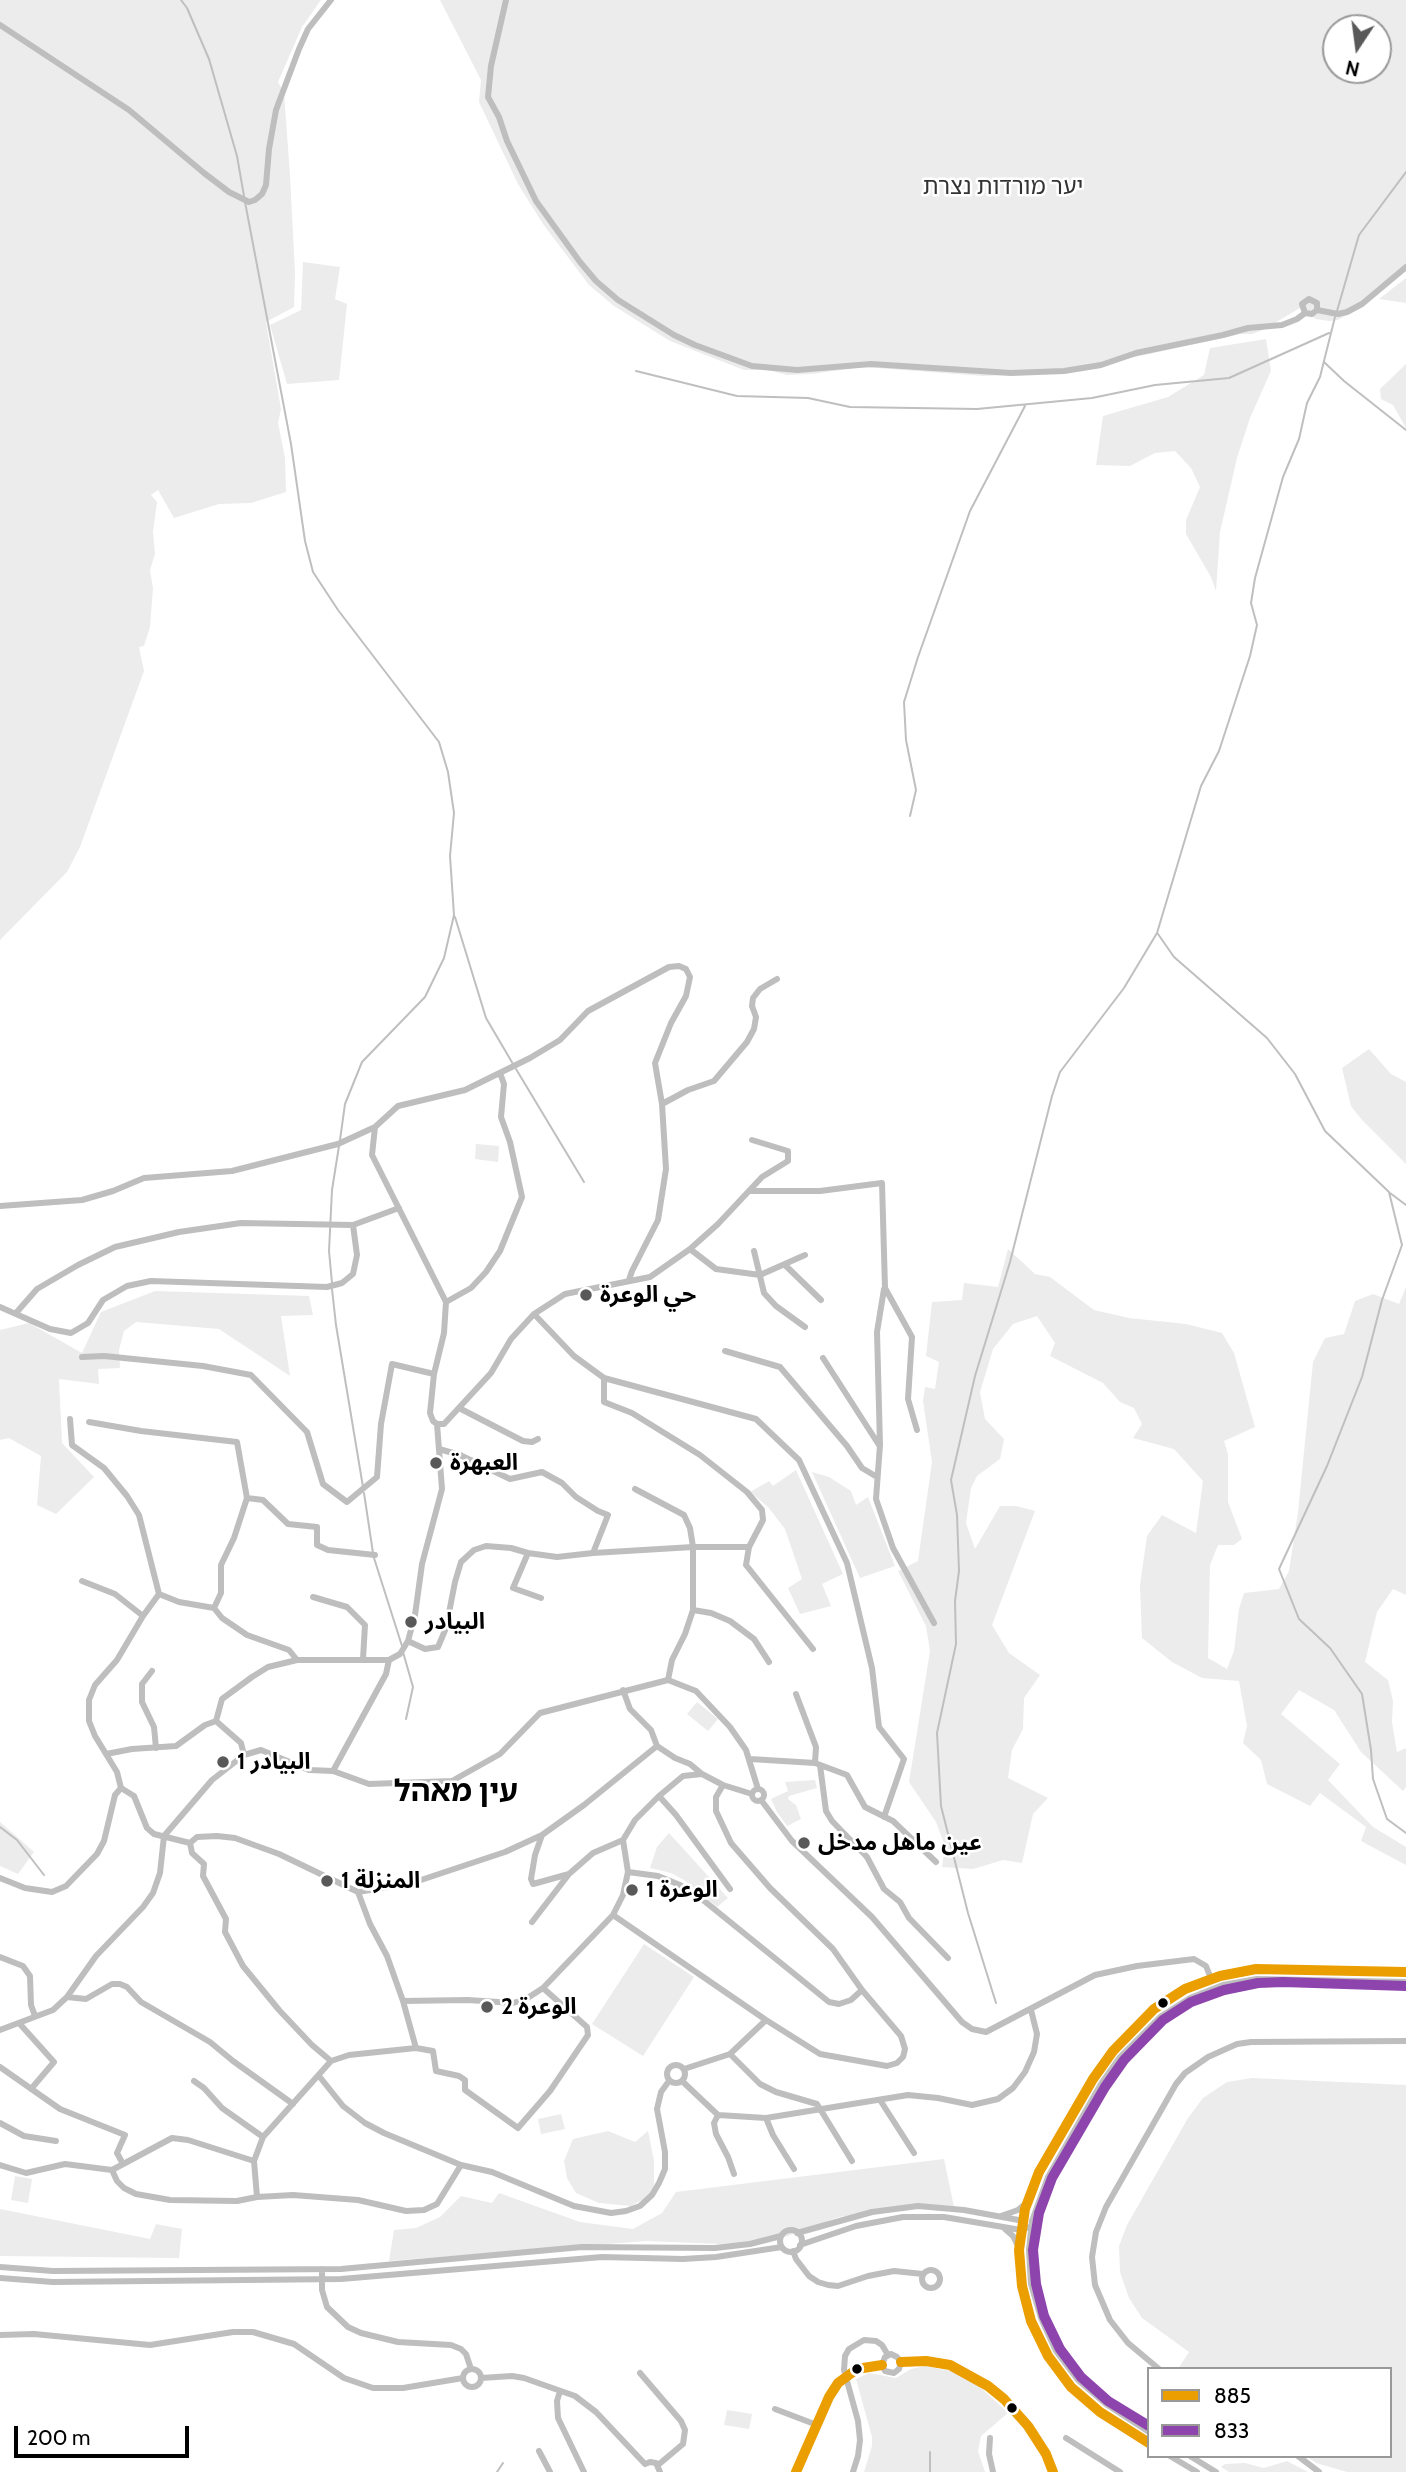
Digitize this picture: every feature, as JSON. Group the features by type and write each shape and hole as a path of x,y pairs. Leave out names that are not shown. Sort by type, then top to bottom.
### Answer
{"street":[{"path":"0,25 130,110 204,173 229,192 249,202 262,194 266,186 276,110 299,48 308,29 331,0"},
{"path":"506,0 491,66 488,97 528,187 596,281 635,313 695,345 752,366 797,370 871,364 1011,373 1065,371 1101,365 1136,353 1248,328 1282,325 1317,310 1338,314 1347,312 1362,304 1406,267"},
{"path":"1305,313 1302,304 1308,299 1317,303 1317,310"},
{"path":"0,1206 82,1200 144,1178 232,1171 338,1144 375,1127 398,1106 465,1090 500,1073 560,1040 588,1011 670,967 679,966 686,969 690,977 686,996 654,1063 662,1104 666,1169 658,1220 629,1280"},
{"path":"662,1104 688,1090 714,1081 754,1030 756,1017 752,1006 753,998 760,989 777,979"},
{"path":"446,1302 471,1288 486,1272 500,1251 522,1198 510,1142 501,1117 504,1084 500,1073"},
{"path":"375,1127 372,1155 446,1302 444,1333 434,1374 430,1413 437,1424 444,1424 491,1373 511,1339 534,1314 565,1294 650,1278 690,1249 762,1177 788,1161 789,1151 752,1140"},
{"path":"750,1191 820,1191 882,1183 885,1288 877,1332 880,1445 876,1499 893,1548 934,1623"},
{"path":"16,1313 37,1289 115,1247 179,1232 241,1223 353,1225 399,1208"},
{"path":"0,1307 50,1329 71,1333 88,1323 103,1300 127,1286 151,1281 327,1287 342,1283 353,1274 358,1255 353,1225"},
{"path":"690,1249 716,1269 760,1275 805,1255"},
{"path":"754,1251 764,1293 776,1306 805,1327"},
{"path":"785,1265 821,1300"},
{"path":"885,1288 912,1338 908,1399 917,1430"},
{"path":"534,1314 574,1356 604,1378 756,1419 799,1460 847,1563 872,1668 879,1727 904,1759 884,1817"},
{"path":"725,1351 779,1367 847,1446 862,1468 877,1477"},
{"path":"82,1357 104,1356 203,1366 251,1375 307,1432 323,1484 347,1502 377,1477 381,1424 393,1364 434,1374"},
{"path":"823,1358 880,1445"},
{"path":"604,1378 604,1402 632,1413 700,1455 747,1492 762,1510 763,1520 749,1547 746,1565 813,1649"},
{"path":"459,1408 523,1441 532,1442 538,1439"},
{"path":"70,1419 72,1445 104,1468 139,1515 159,1594"},
{"path":"89,1422 237,1443 247,1499 220,1565 221,1593 214,1608"},
{"path":"216,1721 222,1699 268,1667 297,1660 389,1660 400,1654 408,1641 415,1615 422,1563 442,1489 437,1424"},
{"path":"439,1449 460,1455 510,1479 542,1472 562,1483 576,1497 608,1515 593,1553"},
{"path":"635,1489 684,1515 690,1528 693,1547 693,1610 672,1660 668,1680"},
{"path":"247,1499 263,1500 288,1524 317,1527 317,1545 328,1550 375,1555"},
{"path":"408,1641 425,1649 438,1647 442,1641 461,1562 467,1555 486,1546 557,1557 693,1547 749,1547"},
{"path":"528,1553 513,1588 541,1598"},
{"path":"82,1581 115,1594 143,1616"},
{"path":"159,1594 179,1602 214,1608 222,1618 247,1635 289,1650 297,1660"},
{"path":"159,1594 117,1660 95,1685 89,1700 89,1721 117,1772 121,1788 134,1797 147,1828 154,1834 190,1843"},
{"path":"313,1597 347,1607 365,1625 363,1659"},
{"path":"693,1610 711,1613 730,1621 754,1639 769,1662"},
{"path":"333,1772 386,1674 389,1660"},
{"path":"152,1671 142,1684 142,1702 154,1727 156,1748"},
{"path":"0,2030 53,2010 67,1997 96,1956 153,1893 160,1872 164,1836 212,1780 244,1755 261,1750 309,1770 333,1772 369,1784 452,1781 500,1754 540,1713 668,1680 695,1691 730,1727 750,1759 758,1789 764,1795 761,1800"},
{"path":"623,1690 630,1709 651,1730 657,1746 723,1785 752,1794 755,1801 761,1800"},
{"path":"796,1693 816,1747 826,1811 832,1821 867,1857 884,1889 900,1902 909,1918 948,1958"},
{"path":"106,1754 176,1746 216,1721"},
{"path":"216,1721 241,1742 244,1755"},
{"path":"190,1843 197,1837 235,1838 279,1854 358,1892 412,1883 505,1853 542,1835 657,1746"},
{"path":"750,1759 817,1764 847,1775 865,1807 893,1821 936,1862"},
{"path":"532,1922 569,1874 593,1853 623,1840 635,1820 683,1776 702,1774"},
{"path":"613,1915 820,2054 887,2066 897,2063 903,2057 905,2049 901,2036 862,1990 833,1949 770,1888 732,1843 716,1811 716,1797 723,1785"},
{"path":"0,1878 40,1892 52,1892 66,1886 97,1854 104,1841 115,1795 121,1788"},
{"path":"752,1794 758,1789"},
{"path":"659,1796 730,1889"},
{"path":"761,1800 792,1841 872,1917 962,2022 972,2029 986,2032 1002,2021 1031,2010 1095,1975 1137,1966 1194,1959 1206,1966 1214,1988"},
{"path":"542,1835 535,1855 531,1879 533,1884 569,1874"},
{"path":"403,2001 468,2000 513,2003 526,1999 543,1988 613,1915 623,1895 628,1872 623,1840"},
{"path":"190,1843 192,1853 204,1864 203,1876 226,1919 225,1932 243,1966 303,2036 331,2061"},
{"path":"628,1872 658,1876 680,1885 704,1900 829,2002 839,2004 851,2000 862,1990"},
{"path":"358,1892 370,1924 387,1956 416,2048"},
{"path":"0,1958 23,1966 30,1976 31,2005 35,2016"},
{"path":"1147,2442 1091,2406 1071,2387 1053,2364 1036,2333 1021,2286 1019,2250 1027,2203 1039,2172 1098,2070 1120,2041 1164,2002 1211,1979 1244,1970 1283,1968 1406,1972"},
{"path":"1147,2431 1087,2389 1056,2351 1041,2318 1031,2284 1029,2250 1037,2202 1048,2177 1101,2084 1135,2040 1169,2010 1214,1988 1246,1980 1276,1978 1406,1982"},
{"path":"67,1997 86,1999 112,1984 127,1987 141,2002 210,2042 293,2104"},
{"path":"257,2197 254,2161 263,2137 331,2061 349,2055 416,2048 433,2051 436,2071 460,2076 465,2080 465,2090 518,2128 550,2091 589,2035 587,2026 543,1988"},
{"path":"682,2081 718,2115 766,2118 908,2095 972,2105 998,2099 1013,2088 1026,2073 1037,2034 1031,2010"},
{"path":"684,2069 685,2076 682,2081 675,2084 669,2081 666,2073 671,2066 684,2069 730,2054 766,2020"},
{"path":"19,2023 54,2062 31,2089"},
{"path":"1157,2367 1128,2343 1110,2320 1095,2286 1092,2257 1096,2232 1106,2207 1175,2084 1185,2073 1208,2057 1237,2044 1406,2041"},
{"path":"730,2054 760,2084 817,2105 852,2161"},
{"path":"0,2067 60,2109 125,2135 117,2153 123,2164"},
{"path":"319,2076 343,2106 365,2123 461,2165 492,2172 574,2206 611,2213 633,2208 652,2195 665,2169 657,2109 661,2092 669,2081"},
{"path":"194,2081 222,2108 263,2137"},
{"path":"791,2097 793,2113"},
{"path":"880,2100 914,2153"},
{"path":"718,2115 714,2123 716,2134 734,2174"},
{"path":"766,2118 794,2169"},
{"path":"0,2123 24,2136 56,2141"},
{"path":"0,2165 26,2173 65,2164 112,2170 172,2137 254,2161"},
{"path":"112,2170 124,2188 170,2200 237,2201 293,2195 358,2200 406,2211 424,2210 437,2204 461,2165"},
{"path":"999,2217 1018,2210 1027,2203"},
{"path":"0,2267 53,2271 322,2269 375,2267 582,2247 715,2248 750,2244 781,2236 788,2231 797,2233 872,2212 902,2207 945,2208 1023,2220 1031,2226"},
{"path":"0,2278 52,2282 322,2280 602,2257 683,2259 782,2247 793,2251 800,2245 856,2226 903,2217 944,2217 1021,2230 1031,2226"},
{"path":"1001,2226 1013,2236 1019,2250"},
{"path":"797,2233 801,2239 800,2245"},
{"path":"781,2236 782,2247"},
{"path":"793,2251 809,2276 828,2285 838,2286 894,2271 923,2274"},
{"path":"322,2269 327,2307 348,2327 398,2342 451,2345 466,2354 471,2370"},
{"path":"0,2335 34,2334 149,2345 233,2332 253,2332 294,2344 344,2378 373,2388 403,2388 463,2378"},
{"path":"853,2472 860,2440 858,2421 844,2370 845,2356 849,2349 864,2340 882,2345 888,2355 897,2357 901,2362"},
{"path":"888,2355 883,2359 885,2371 894,2373 899,2370 901,2362"},
{"path":"901,2362 926,2361 950,2365 988,2386 1004,2399 1028,2426 1046,2454 1053,2472"},
{"path":"796,2472 838,2383 857,2369 882,2365"},
{"path":"471,2370 477,2371 481,2378 480,2383 472,2388 466,2385 463,2378 466,2372 471,2370"},
{"path":"481,2378 524,2378 575,2396 596,2412 643,2468 653,2462 659,2469 683,2444 685,2430 681,2421 640,2373"},
{"path":"560,2391 556,2401 558,2418 584,2472"},
{"path":"775,2409 817,2425"},
{"path":"990,2438 989,2454 993,2472"},
{"path":"1066,2438 1120,2472"},
{"path":"539,2451 550,2472"},
{"path":"1173,2458 1197,2472"},
{"path":"1192,2458 1216,2472"},
{"path":"1301,2458 1320,2472"}],"green space":[{"path":"0,0 321,0 302,27 278,82 284,93 290,175 294,307 266,322 281,409 278,423 285,458 286,492 251,503 219,504 174,518 158,490 151,495 157,502 153,532 155,554 150,570 153,588 150,627 144,646 139,647 144,671 80,847 67,872 0,940"},
{"name":"יער מורדות נצרת","path":"440,0 1406,0 1406,264 1358,308 1338,320 1316,319 1308,314 1305,305 1252,334 1240,334 1063,373 983,376 864,367 787,375 768,370 744,370 670,341 614,306 589,285 543,224 518,184 479,102 481,80"},
{"path":"303,262 340,267 335,299 347,304 339,380 287,384 270,325 301,310"},
{"path":"1406,278 1406,303 1379,299"},
{"path":"1266,339 1271,371 1250,418 1237,458 1220,532 1216,591 1186,534 1186,520 1200,487 1191,468 1175,451 1155,453 1130,466 1096,465 1103,416 1168,397 1204,375 1210,348"},
{"path":"1406,364 1406,428 1393,405 1381,399 1380,389"},
{"path":"1369,1049 1391,1074 1406,1082 1406,1164 1351,1106 1342,1068"},
{"path":"476,1144 499,1146 498,1162 475,1159"},
{"path":"1008,1249 1035,1274 1050,1277 1094,1310 1129,1318 1186,1324 1222,1333 1234,1353 1255,1427 1224,1441 1228,1454 1228,1502 1242,1539 1234,1545 1218,1545 1210,1565 1208,1658 1227,1669 1234,1651 1239,1609 1244,1593 1279,1589 1289,1571 1298,1512 1313,1362 1325,1338 1344,1334 1355,1301 1373,1294 1399,1304 1406,1287 1406,1595 1393,1589 1377,1612 1365,1662 1388,1680 1393,1701 1392,1722 1397,1752 1406,1748 1406,1787 1403,1791 1361,1752 1334,1710 1299,1690 1281,1714 1340,1764 1328,1780 1373,1827 1406,1847 1406,1865 1361,1841 1366,1827 1320,1793 1310,1806 1267,1784 1261,1760 1243,1743 1247,1726 1239,1681 1202,1678 1172,1662 1142,1638 1140,1585 1147,1536 1162,1515 1196,1533 1203,1481 1174,1449 1133,1438 1142,1424 1134,1408 1120,1402 1103,1383 1050,1356 1055,1343 1037,1316 1013,1324 993,1349 980,1392 985,1419 1004,1439 1000,1459 977,1476 971,1488 966,1523 975,1549 1000,1506 1016,1506 1035,1511 992,1625 1009,1653 1040,1675 1024,1698 1023,1729 1012,1750 1008,1778 1048,1798 1033,1814 1022,1863 1003,1860 973,1869 942,1867 945,1846 936,1822 909,1782 930,1651 926,1626 898,1571 918,1561 932,1462 923,1401 925,1387 935,1389 939,1362 926,1356 932,1302 962,1300 964,1283 998,1287"},
{"path":"155,1291 309,1296 313,1315 281,1316 290,1376 219,1329 136,1322 124,1331 119,1350 120,1368 98,1369 99,1384 59,1379 62,1443 94,1477 56,1514 37,1505 41,1456 9,1438 0,1440 0,1330 29,1323 82,1353 101,1312"},
{"path":"796,1470 843,1574 822,1584 831,1606 800,1614 788,1588 802,1579 785,1529 768,1507 750,1492 769,1481 773,1486"},
{"path":"812,1472 829,1477 851,1491 856,1505 868,1497 895,1566 860,1578"},
{"path":"697,1702 718,1719 708,1731 687,1714"},
{"path":"815,1780 817,1788 789,1796 788,1799 796,1805 801,1819 787,1826 771,1799 788,1791 785,1782"},
{"path":"0,1822 34,1852 18,1874 0,1866"},
{"path":"669,1833 728,1898 717,1907 684,1880 671,1873 650,1868 657,1847"},
{"path":"644,1944 694,1977 643,2056 592,2024"},
{"path":"1252,2078 1406,2085 1406,2472 1347,2472 1316,2463 1309,2458 1392,2458 1392,2367 1179,2367 1189,2352 1142,2318 1129,2298 1120,2272 1119,2246 1127,2225 1188,2118 1203,2098 1227,2082"},
{"path":"561,2114 565,2129 541,2134 538,2119"},
{"path":"608,2131 635,2142 648,2131 654,2161 654,2185 649,2196 631,2206 599,2203 576,2193 567,2178 564,2161 573,2139"},
{"path":"944,2159 954,2207 914,2206 839,2217 774,2241 720,2244 646,2241 389,2261 394,2230 416,2228 440,2217 461,2196 492,2203 499,2193 580,2222 633,2229 662,2213 676,2192"},
{"path":"15,2176 32,2179 28,2203 11,2200"},
{"path":"0,2209 150,2239 156,2224 182,2229 179,2258 0,2256"},
{"path":"925,2366 955,2372 981,2388 1008,2413 981,2436 978,2451 985,2472 864,2472 872,2437 856,2379 869,2373 896,2378 911,2369"},
{"path":"727,2410 752,2414 749,2429 724,2425"},
{"path":"1287,2461 1308,2472 1229,2472 1221,2467 1225,2464 1245,2463 1264,2468"}],"waterway":[{"path":"181,0 209,59 237,156 244,196"},
{"path":"1337,311 1359,235 1406,172"},
{"path":"245,202 291,444 305,541 313,572 338,610 439,742 448,772 454,813 450,856 454,915 444,958 425,997 362,1062 345,1104 340,1140"},
{"path":"996,2003 968,1913 941,1806 937,1733 956,1644 955,1601 959,1571 957,1515 951,1480 975,1376 1010,1262 1060,1072 1124,988 1157,933 1201,786 1219,751 1250,656 1257,625 1251,603 1255,578 1283,477 1299,439 1307,403 1320,377 1335,317"},
{"path":"636,371 737,396 808,398 850,407 977,409 1092,398 1155,385 1229,378 1329,333"},
{"path":"1324,362 1406,430"},
{"path":"910,816 916,790 906,740 904,702 970,511 1025,406"},
{"path":"455,917 486,1018 513,1064"},
{"path":"1158,934 1174,957 1267,1038 1295,1074 1325,1131 1389,1192 1402,1245 1382,1300 1362,1377 1327,1466 1279,1569 1299,1619 1330,1648 1362,1694 1373,1779 1387,1819 1406,1833"},
{"path":"516,1069 584,1182"},
{"path":"332,1283 329,1251 332,1190 339,1146"},
{"path":"1390,1193 1406,1205"},
{"path":"332,1289 363,1487"},
{"path":"364,1493 373,1553"},
{"path":"374,1558 402,1646"},
{"path":"403,1652 413,1687 406,1719"},
{"path":"0,1827 17,1840 44,1875"},
{"path":"930,2452 930,2472"},
{"path":"497,2472 503,2463"}],"transit line":[{"name":"885","path":"1147,2442 1100,2412 1071,2387 1048,2356 1031,2321 1022,2286 1019,2250 1025,2209 1039,2172 1093,2079 1113,2051 1154,2009 1185,1989 1220,1976 1256,1969 1406,1972"},
{"name":"833","path":"1147,2425 1108,2401 1081,2377 1060,2349 1044,2316 1036,2284 1033,2250 1039,2213 1052,2178 1105,2087 1124,2060 1163,2020 1191,2002 1224,1990 1258,1983 1283,1982 1406,1986"},
{"name":"885","path":"901,2362 926,2361 950,2365 988,2386 1004,2399 1028,2426 1046,2454 1053,2472"},
{"name":"885","path":"796,2472 829,2397 838,2383 857,2369 882,2365"}],"place":[{"name":"حي الوعرة","path":"586,1295"},
{"name":"العبهرة","path":"436,1463"},
{"name":"البيادر","path":"411,1622"},
{"name":"البيادر 1","path":"223,1762"},
{"name":"عين ماهل مدخل","path":"804,1843"},
{"name":"المنزلة 1","path":"327,1881"},
{"name":"الوعرة 1","path":"632,1890"},
{"name":"الوعرة 2","path":"487,2007"}],"district":[{"name":"עין מאהל","path":"456,1792"}]}
